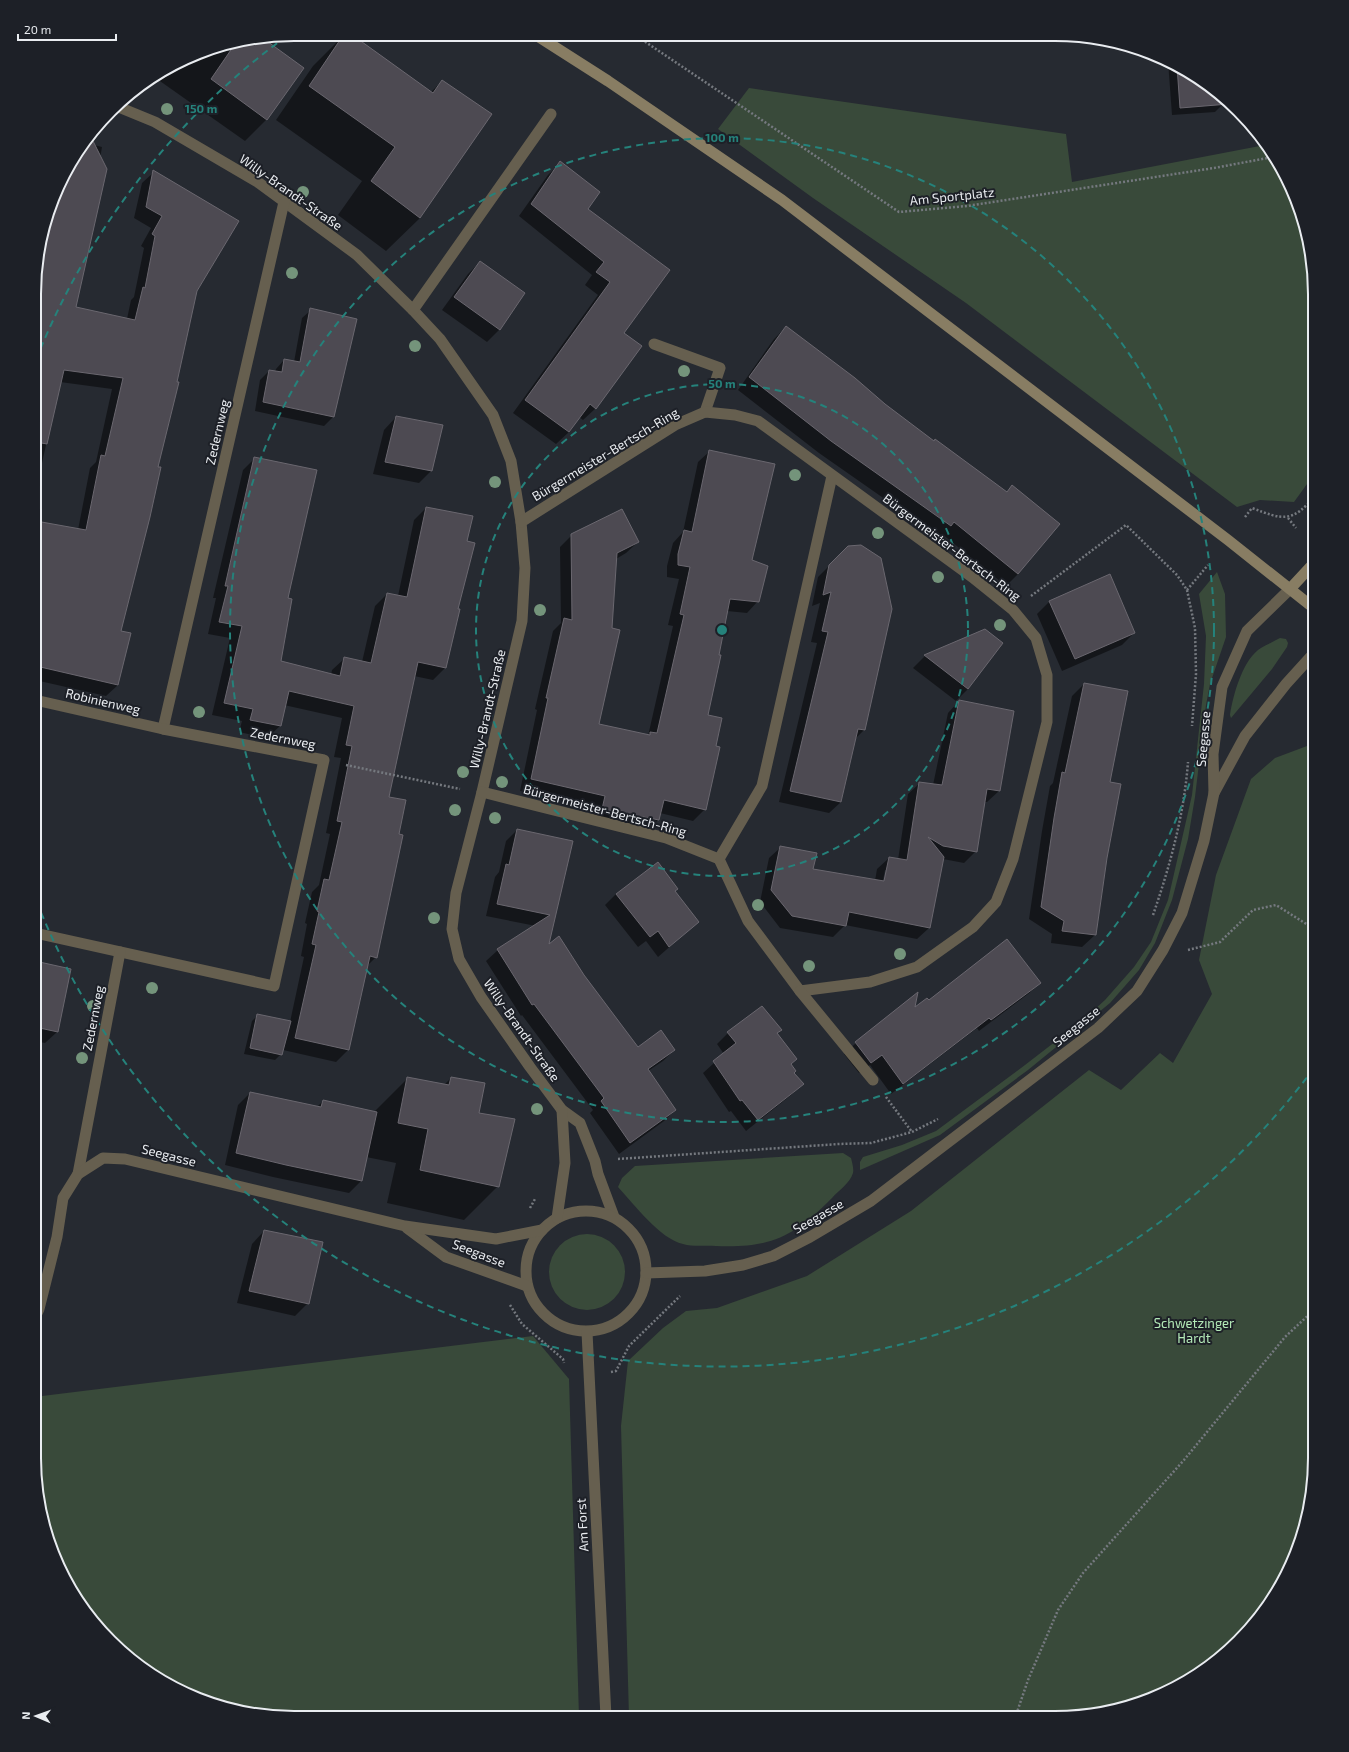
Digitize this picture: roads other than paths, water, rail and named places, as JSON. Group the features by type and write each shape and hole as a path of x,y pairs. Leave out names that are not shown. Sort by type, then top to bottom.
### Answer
{"main road":[{"path":"545,41 608,81 782,200 1308,603"},
{"path":"1290,589 1308,570"}],"street":[{"name":"Willy-Brandt-Straße","path":"122,108 155,122 259,183 357,255 440,339 493,415 511,461 521,522 525,568 522,621 482,792 456,893 452,929 458,959 481,997 562,1110 580,1123 595,1161 598,1174 614,1218"},
{"path":"413,310 552,114"},
{"name":"Zedernweg","path":"78,1174 120,952 274,986 324,760 164,729 284,202"},
{"path":"654,344 720,368 705,412"},
{"name":"Bürgermeister-Bertsch-Ring","path":"521,522 675,425 705,412 735,415 758,421 972,577 1013,610 1036,638 1047,675 1047,722 1013,859 996,902 973,927 917,967 870,982 800,990"},
{"path":"832,476 762,786 718,859 748,921 800,990 873,1080"},
{"name":"Seegasse","path":"646,1273 705,1271 743,1265 773,1256 810,1237 871,1201 1098,1028 1137,991 1163,950 1182,913 1204,841 1214,793 1214,754 1222,687 1247,632 1290,589"},
{"path":"1214,793 1245,736 1286,684 1308,660"},
{"name":"Robinienweg","path":"41,701 164,729"},
{"name":"Bürgermeister-Bertsch-Ring","path":"482,792 666,838 718,859"},
{"path":"41,934 120,952"},
{"path":"557,1218 565,1163 562,1110"},
{"name":"Seegasse","path":"41,1300 56,1237 63,1198 78,1174 103,1158 125,1159 405,1226 496,1239 542,1230"},
{"path":"595,1211 614,1218 628,1227 638,1240 644,1256 646,1273 643,1291 634,1308 621,1320 605,1329 587,1332 567,1329 549,1320 536,1305 528,1286 526,1266 530,1246 542,1230 557,1218 576,1212 595,1211"},
{"name":"Seegasse","path":"405,1226 446,1257 528,1286"},
{"name":"Am Forst","path":"587,1332 606,1711"}],"park label":[{"name":"Schwetzinger Hardt","path":"1194,1330"}]}
